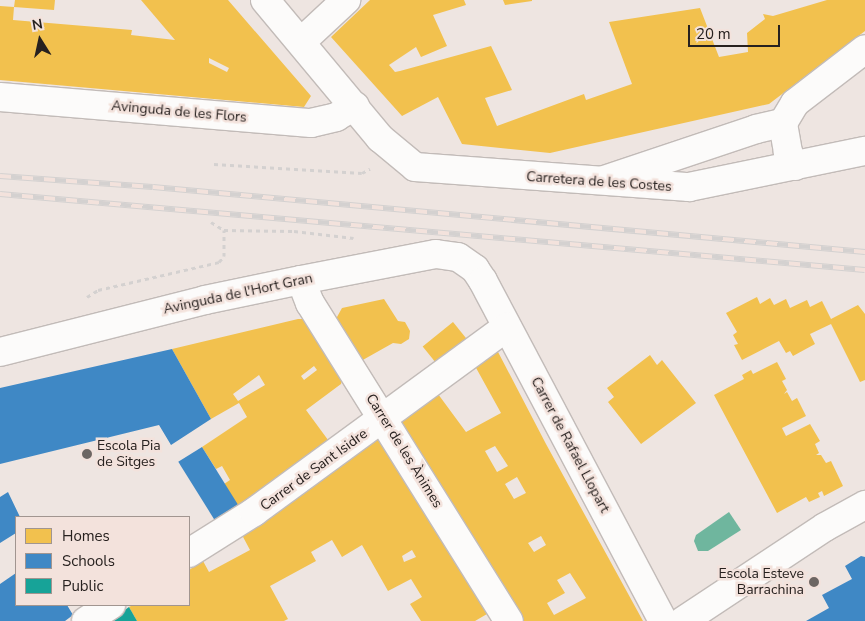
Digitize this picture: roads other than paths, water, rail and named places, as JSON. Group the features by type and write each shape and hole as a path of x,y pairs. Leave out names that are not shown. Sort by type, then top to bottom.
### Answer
{"street":[{"name":"Carretera de les Costes","path":"266,0 389,147 415,166 596,182 689,187 865,151"},
{"path":"301,42 346,0"},
{"path":"795,166 788,152 784,123 795,103 865,49"},
{"name":"Avinguda de les Flors","path":"0,97 311,122 336,117 356,106"},
{"path":"596,182 730,137 784,123"},
{"name":"Avinguda de l'Hort Gran","path":"0,352 205,300 436,254 458,256 475,269"},
{"name":"Carrer de Rafael Llopart","path":"475,269 663,621"},
{"name":"Carrer de les Ànimes","path":"301,280 310,303 385,419 509,621"},
{"name":"Carrer de Sant Isidre","path":"190,552 254,512 385,419 507,327"},
{"path":"683,621 825,527 865,505"},
{"path":"86,621 109,606"}],"railway":[{"path":"0,176 153,187 865,252"},
{"path":"0,194 865,270"}],"place":[{"name":"Escola Pia de Sitges","path":"87,454"},
{"name":"Escola Esteve Barrachina","path":"814,582"}]}
